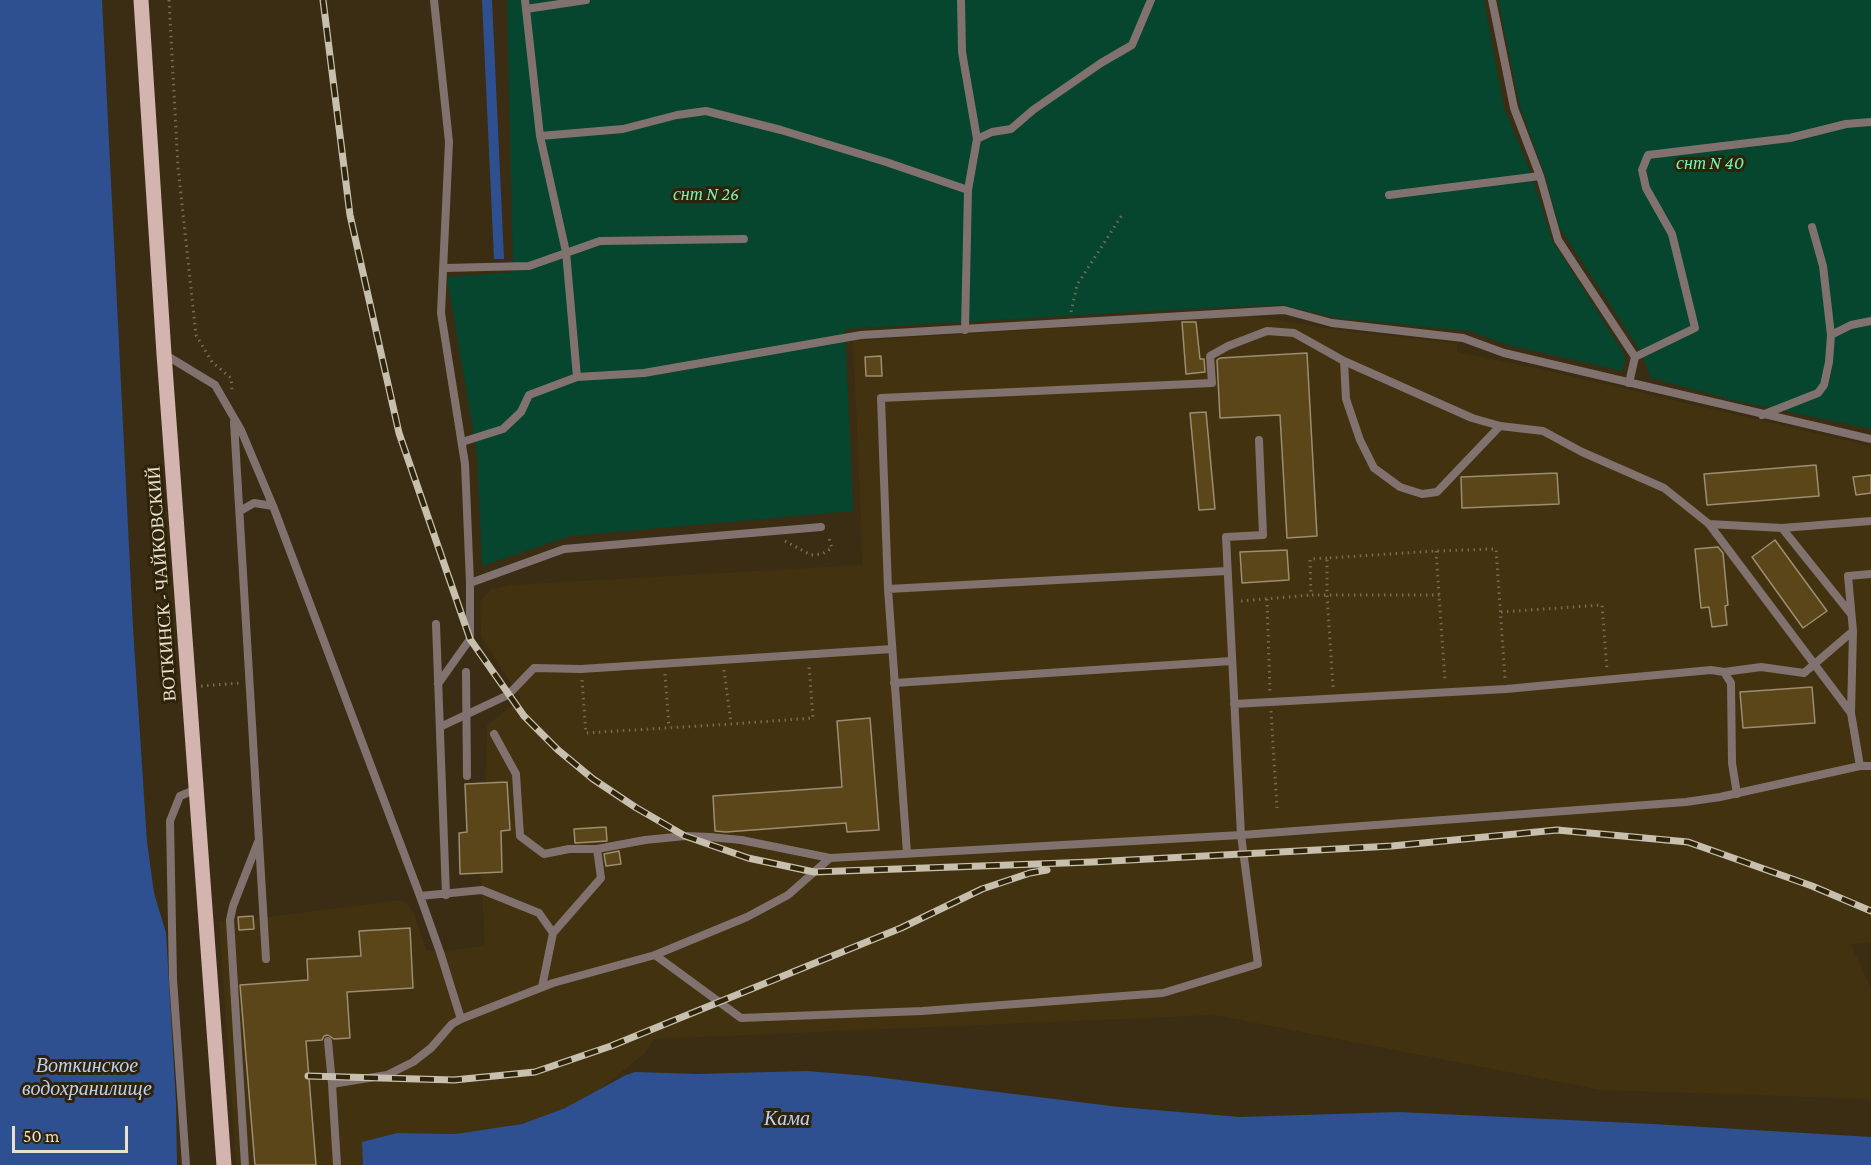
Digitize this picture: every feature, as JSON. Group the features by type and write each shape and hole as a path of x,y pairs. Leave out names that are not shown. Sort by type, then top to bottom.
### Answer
{"main road":[{"name":"ВОТКИНСК - ЧАЙКОВСКИЙ","path":"141,0 164,354 224,1165"}],"lane":[{"path":"434,0 449,142 441,313 462,442 470,583 470,639 438,684"},
{"path":"577,377 566,252 540,136 525,4 586,0"},
{"path":"962,0 962,52 977,139 968,190 965,330"},
{"path":"977,139 992,132 1011,129 1033,110 1101,63 1132,45 1151,0"},
{"path":"1492,0 1514,108 1540,176 1558,240 1635,357 1629,383"},
{"path":"540,136 623,129 677,115 706,111 781,130 968,190"},
{"path":"1635,357 1695,328 1672,234 1646,188 1642,170 1648,156 1790,138 1846,124 1871,122"},
{"path":"1389,195 1540,176"},
{"path":"1762,415 1818,393 1824,385 1830,362 1831,335 1823,266 1812,227"},
{"path":"444,268 529,266 600,241 744,239"},
{"path":"462,442 503,429 521,412 529,395 577,377 644,373 861,335 1284,310 1332,323 1463,338 1504,353 1871,439"},
{"path":"1831,335 1851,325 1871,321"},
{"path":"907,853 888,590 881,398 1212,383 1210,356 1228,346 1267,331 1294,333 1344,361 1472,418 1500,426 1543,431 1582,452 1664,488 1709,524 1851,713"},
{"path":"164,354 215,385 234,418 273,506 420,896 461,1019"},
{"path":"1344,361 1346,399 1360,440 1374,468 1400,487 1422,494 1437,492 1500,426"},
{"path":"234,418 266,959"},
{"path":"655,955 741,1018 922,1011 1162,993 1258,964 1241,836 1226,537 1263,535 1258,440"},
{"path":"240,511 254,503 273,506"},
{"path":"1709,524 1782,528 1871,520"},
{"path":"470,583 564,549 821,527"},
{"path":"1782,528 1852,615"},
{"path":"888,590 1227,571"},
{"path":"1860,766 1851,713 1853,631 1848,576 1871,574"},
{"path":"436,624 446,895"},
{"path":"1234,704 1506,689 1608,678 1711,670 1724,672 1761,667 1804,673 1853,631"},
{"path":"440,727 508,695 534,668 581,669 892,648"},
{"path":"894,683 1232,662"},
{"path":"466,672 467,776"},
{"path":"1724,672 1731,683 1732,763 1737,794"},
{"path":"494,734 516,774 520,836 544,854 568,849 597,849 645,840 685,836 741,840 830,858 1241,836 1686,802 1737,794 1871,765"},
{"path":"186,1165 173,979 170,821 180,796 197,789"},
{"path":"245,1165 230,920 233,906 260,839"},
{"path":"542,987 553,933 601,878 597,849"},
{"path":"332,1084 387,1075 413,1062 431,1048 452,1024 461,1019 542,987 655,955 747,917 788,895 830,858"},
{"path":"420,896 482,890 539,913 553,933"},
{"path":"328,1041 337,1165"}],"path":[{"path":"169,0 178,167 196,335 212,362 231,378 234,418"},
{"path":"1068,323 1077,285 1122,215"},
{"path":"772,532 811,555 822,555 832,548 829,536 821,527"},
{"path":"1311,595 1310,559 1496,549 1506,689"},
{"path":"1436,551 1445,692"},
{"path":"1327,558 1327,595 1334,698"},
{"path":"1229,602 1311,595 1440,595"},
{"path":"1501,612 1602,604 1608,678"},
{"path":"581,669 586,733 731,724 813,718 808,653"},
{"path":"723,660 731,724"},
{"path":"664,664 669,728"},
{"path":"189,686 250,682"}],"shaded area":[{"path":"1251,316 1352,332 1457,343 1457,352 1871,446 1871,943 1851,944 1871,989 1871,1099 1601,1090 1214,1015 654,1039 644,1054 600,1089 565,1108 522,1124 455,1134 397,1133 362,1142 363,1165 236,1165 219,921 238,919 254,928 253,919 400,900 406,902 414,914 426,950 440,952 485,946 481,873 502,872 501,831 509,830 507,782 486,783 487,725 521,699 481,636 480,602 491,589 513,585 863,565 853,341"}],"green space":[{"name":"снт N 26","path":"507,0 1484,0 1504,108 1530,170 1552,240 1626,357 1622,371 1508,345 1469,331 1337,318 1282,305 845,329 853,511 570,536 482,566 477,453 447,277 513,272"},
{"name":"снт N 40","path":"1498,0 1871,0 1871,429 1736,401 1651,378 1642,354 1559,227 1545,175 1520,107"}],"water":[{"name":"Воткинское водохранилище","path":"0,0 102,0 133,628 147,842 154,893 166,933 176,1103 177,1165 0,1165"},
{"path":"482,0 492,0 504,259 494,259"},
{"name":"Кама","path":"807,1071 868,1076 1119,1107 1240,1117 1398,1112 1871,1137 1871,1165 363,1165 362,1142 397,1133 455,1134 522,1124 565,1108 635,1072 697,1074"}],"building":[{"path":"1182,322 1196,322 1200,359 1204,359 1205,372 1186,374"},
{"path":"1307,353 1317,536 1287,538 1280,415 1220,418 1217,360"},
{"path":"881,356 882,376 866,376 865,357"},
{"path":"1206,412 1215,509 1199,510 1190,413"},
{"path":"1816,465 1819,496 1707,505 1704,474"},
{"path":"1557,473 1559,504 1462,508 1461,477"},
{"path":"1871,475 1871,493 1856,495 1853,477"},
{"path":"1775,540 1827,611 1803,628 1752,557"},
{"path":"1718,547 1723,553 1728,605 1725,606 1727,625 1712,627 1709,607 1701,608 1695,549"},
{"path":"1287,550 1289,580 1242,583 1240,552"},
{"path":"1812,687 1815,723 1743,728 1740,692"},
{"path":"870,718 879,830 847,832 846,823 715,831 713,796 842,787 837,721"},
{"path":"507,782 510,830 501,831 502,872 460,874 459,833 467,832 465,784"},
{"path":"606,827 607,841 575,843 574,829"},
{"path":"619,851 621,864 606,866 604,854"},
{"path":"253,916 254,929 239,930 238,917"},
{"path":"410,928 413,988 347,992 350,1038 334,1039 328,1035 322,1040 306,1041 316,1165 255,1165 240,985 308,980 307,959 361,956 359,931"}],"railway":[{"path":"323,0 350,215 399,433 470,639 524,716 558,750 593,779 635,807 685,836 748,858 814,872 1092,862 1392,846 1557,830 1688,842 1812,886 1871,911"},
{"path":"308,1076 454,1080 535,1072 611,1046 901,928 982,889 1030,873 1047,870"}]}
